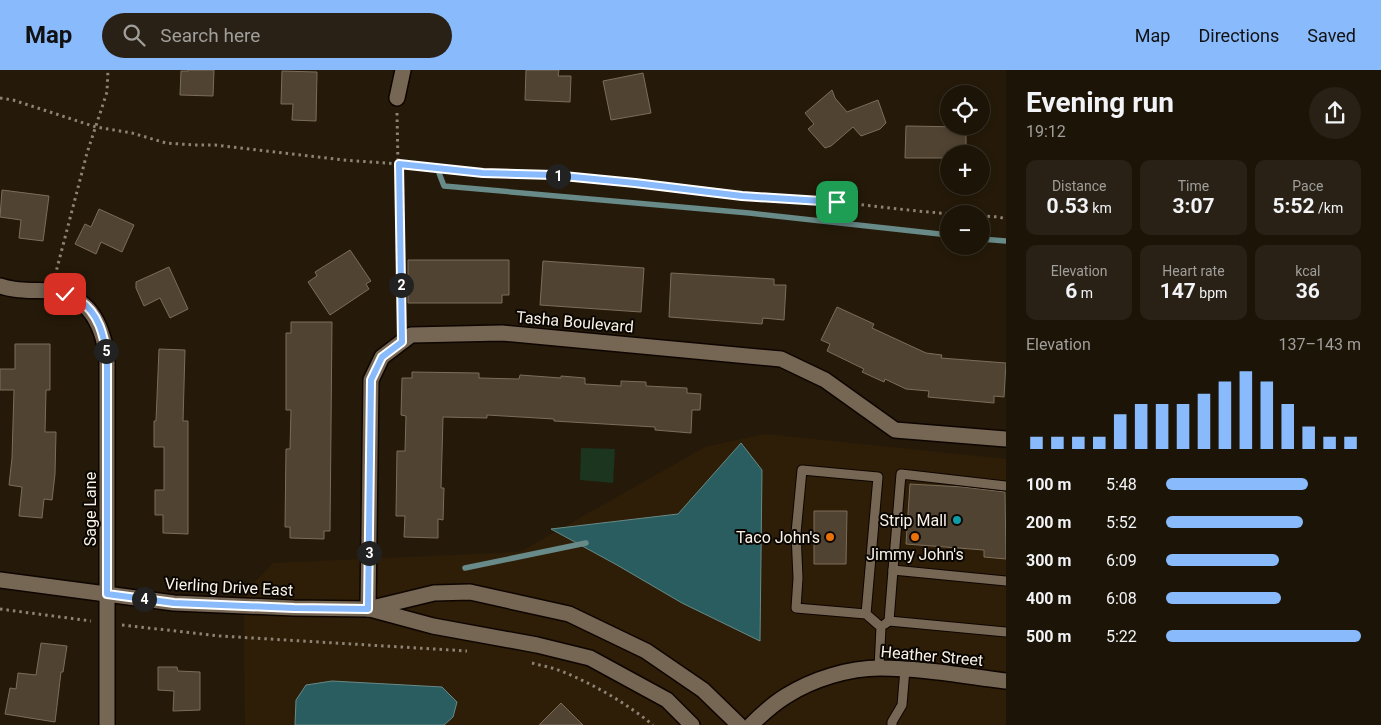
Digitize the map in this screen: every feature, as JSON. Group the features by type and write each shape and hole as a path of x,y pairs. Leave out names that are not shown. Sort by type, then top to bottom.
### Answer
{"street":[{"path":"397,98 403,70"},
{"path":"0,286 22,290 52,291"},
{"name":"Sage Lane","path":"52,291 65,294 80,301 90,310 98,322 104,339 107,357 107,725"},
{"name":"Tasha Boulevard","path":"368,609 371,380 382,357 411,335 502,333 781,359 825,380 895,430 1006,440"},
{"name":"Vierling Drive East","path":"0,580 174,603 285,608 368,609 433,626 537,645 590,658 666,700 692,725"},
{"name":"Vierling Drive East","path":"368,609 434,593 470,592 569,614 646,651 703,690 738,725"},
{"name":"Heather Street","path":"750,725 766,710 808,684 855,670 879,668 905,669 1006,681"}],"lane":[{"path":"866,614 878,478 802,470 796,533 798,578 796,608 866,614 885,624 1006,632"},
{"path":"879,668 893,570 901,474 1006,486"},
{"path":"893,570 1006,581"},
{"path":"892,725 902,706 905,669"}],"path":[{"path":"52,291 87,152 107,92 108,70"},
{"path":"0,98 13,100 96,127 166,143 214,145 343,160 483,173 553,175 742,196 837,202 940,213"},
{"path":"397,98 402,342"},
{"path":"990,216 1006,219"},
{"path":"0,609 220,636 468,651"},
{"path":"524,661 565,672 634,710 653,725"}],"shaded area":[{"path":"765,434 1006,459 1006,725 245,725 244,593 273,563 520,552 705,447"}],"green space":[{"path":"581,448 615,449 613,483 580,480"}],"water":[{"path":"741,443 762,470 760,641 682,603 551,529 678,514"},
{"path":"332,681 442,687 457,702 453,717 444,725 295,725 296,700 306,685"}],"building":[{"path":"214,70 213,96 180,95 181,71"},
{"path":"526,70 559,70 558,76 571,76 570,102 525,100"},
{"path":"282,71 317,72 316,121 292,120 293,104 281,104"},
{"path":"643,73 651,113 611,120 603,81"},
{"path":"832,90 835,98 847,112 878,100 886,123 880,129 861,136 853,127 831,146 825,148 808,129 814,124 805,113"},
{"path":"906,126 940,127 940,135 966,135 966,145 940,145 940,158 905,158"},
{"path":"2,190 49,196 43,241 19,238 21,220 0,217"},
{"path":"99,209 134,225 122,252 101,242 96,254 75,244 85,224 91,227"},
{"path":"350,250 371,281 366,284 369,289 330,315 308,282 317,276 315,272"},
{"path":"408,260 509,260 509,295 502,295 502,303 408,303"},
{"path":"543,261 644,268 641,312 540,305"},
{"path":"169,267 188,309 170,318 160,298 144,306 136,288 136,282"},
{"path":"671,273 774,279 774,285 786,285 784,320 763,318 762,324 669,317"},
{"path":"837,307 874,324 872,328 926,353 942,355 941,358 1006,363 1004,397 994,396 994,403 928,397 929,391 906,389 885,379 884,382 862,372 864,369 827,351 830,344 821,340"},
{"path":"291,322 332,322 330,531 324,531 324,539 290,538 290,527 285,527 286,449 290,449 291,410 286,410 286,333 291,333"},
{"path":"15,344 50,344 50,390 46,390 45,432 56,432 55,474 52,500 44,499 42,518 19,516 22,487 9,485 12,458 14,390 0,390 0,369 15,369"},
{"path":"159,349 185,350 183,421 188,421 188,534 163,533 163,515 155,515 155,490 164,490 164,447 154,447"},
{"path":"412,372 479,373 479,378 519,379 520,375 561,378 561,376 585,378 585,384 621,386 621,381 646,382 646,386 687,388 687,393 701,394 700,410 692,410 691,433 655,430 655,427 554,421 554,419 487,415 487,418 443,417 441,488 444,488 443,520 438,519 438,538 404,537 405,516 396,516 397,451 405,451 406,416 401,415 402,378 412,378"},
{"name":"Strip Mall","path":"910,484 1005,492 1006,559 984,557 984,550 906,544"},
{"name":"Taco John's","path":"814,511 847,511 846,564 814,564"},
{"path":"41,643 67,646 63,672 61,672 55,722 5,714 10,688 16,689 18,673 36,675"},
{"path":"158,667 177,667 178,671 200,672 200,710 173,711 174,691 158,690"},
{"path":"561,703 583,725 539,725"}],"waterway":[{"path":"439,173 444,186 749,213 940,234"},
{"path":"990,240 1006,241"},
{"path":"465,568 586,543"}],"place":[{"name":"Strip Mall","path":"957,520"},
{"name":"Taco John's","path":"830,537"},
{"name":"Jimmy John's","path":"915,537"}],"route":[{"path":"65,294 80,301 90,310 98,322 104,339 107,357 107,594 174,603 220,606 368,609 371,380 382,357 402,342 399,164 483,173 553,175 742,196 837,202"}]}
